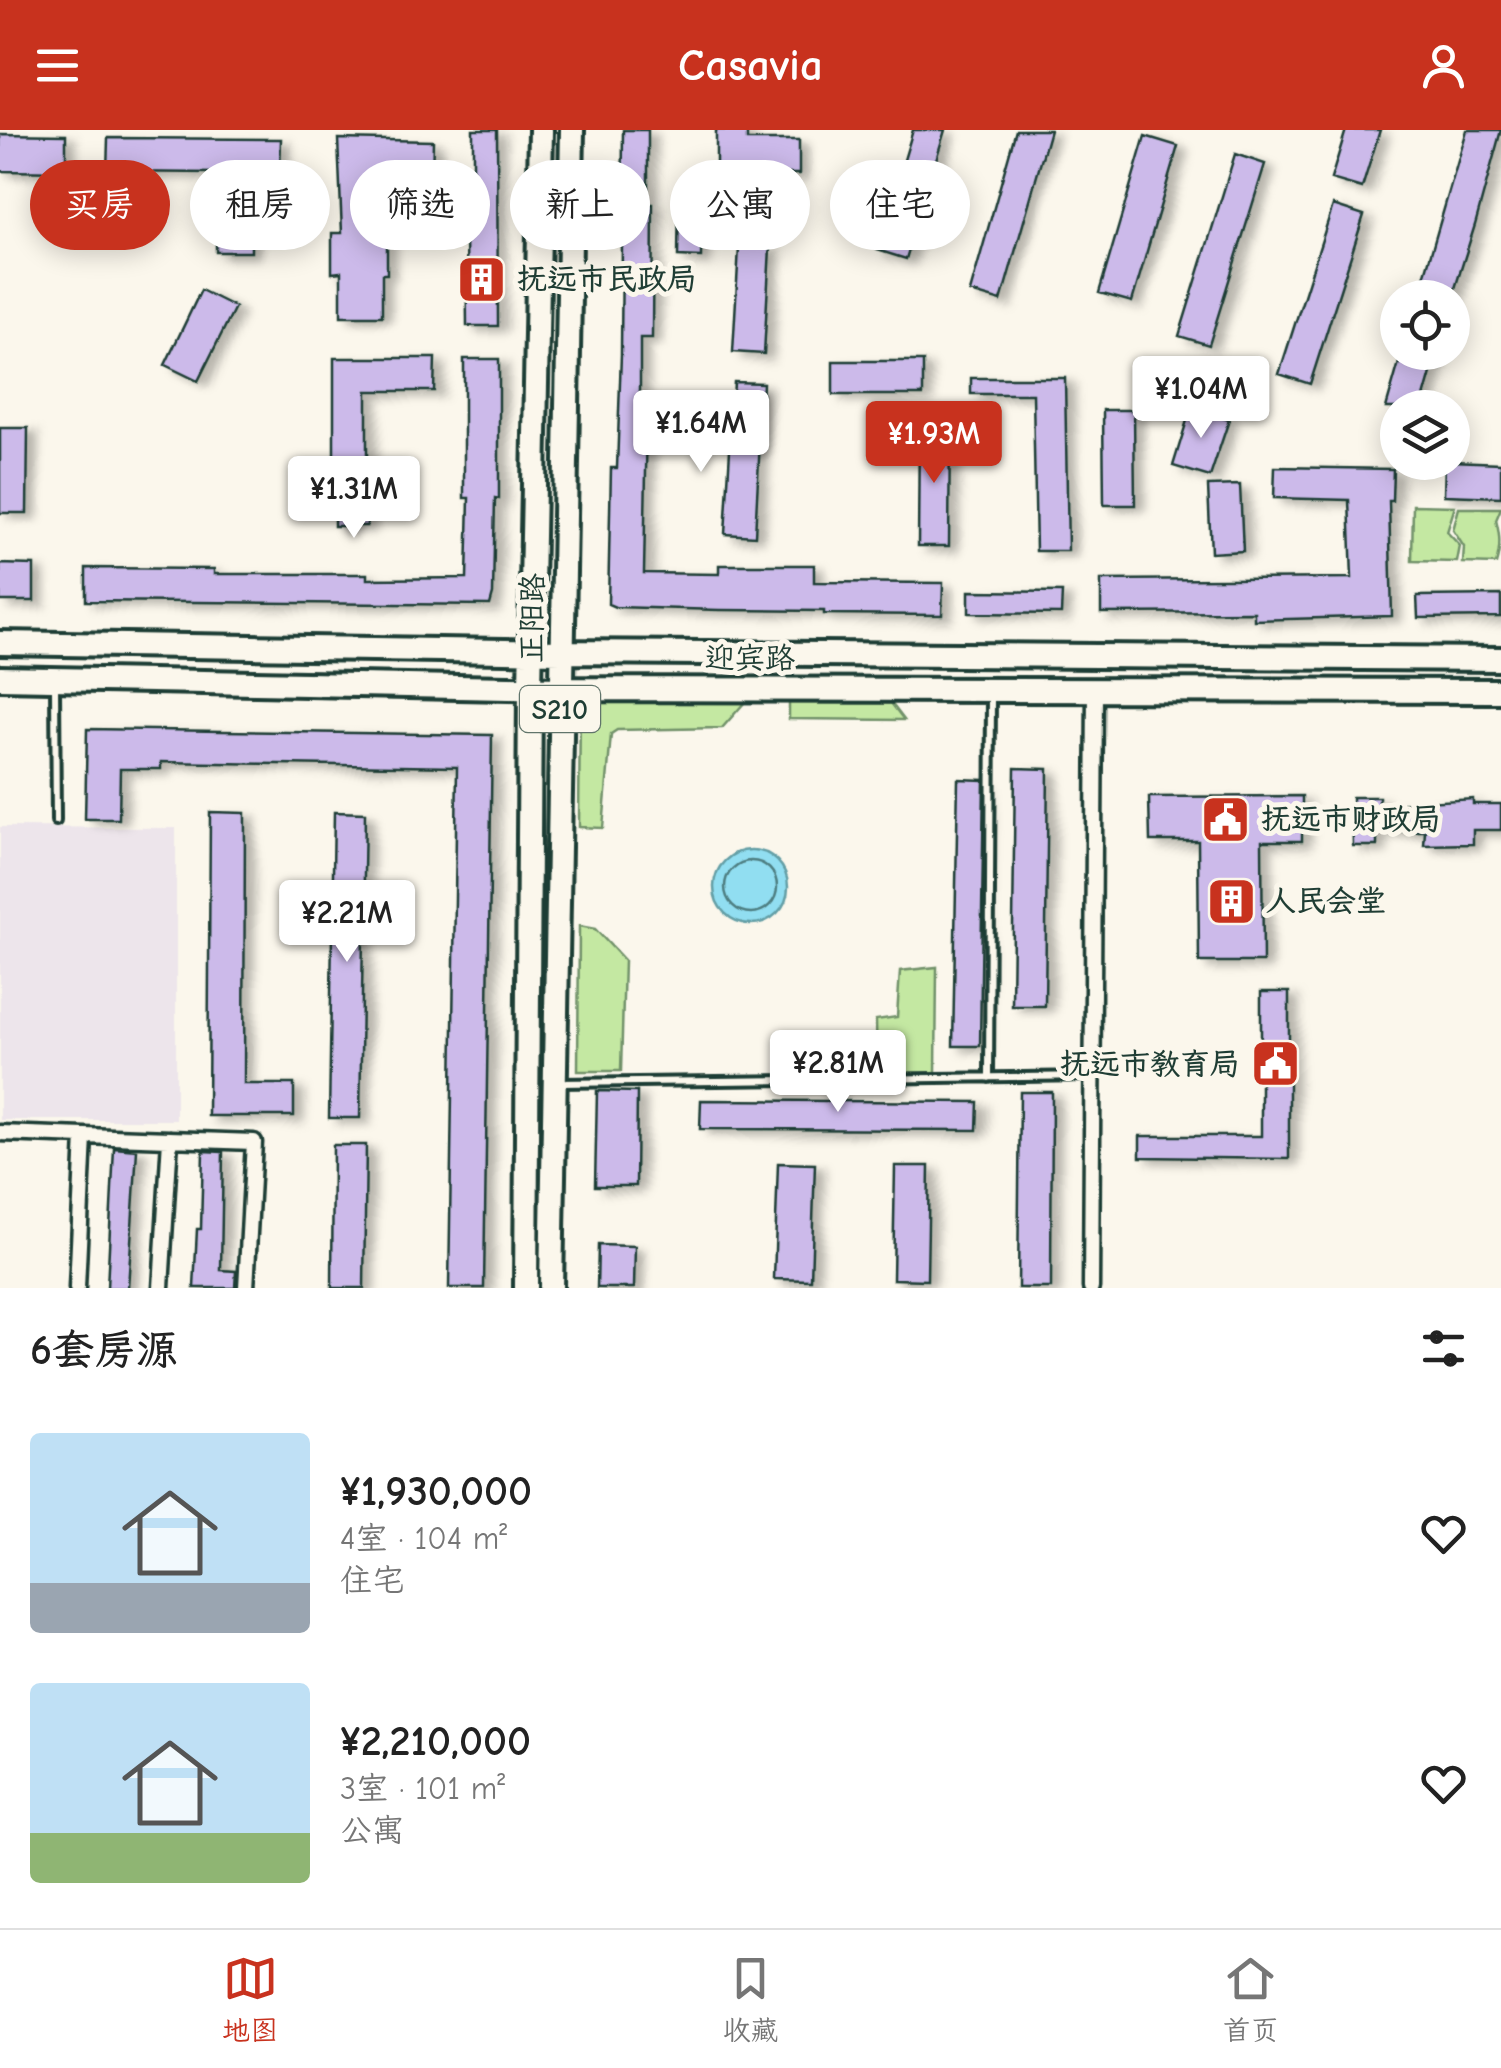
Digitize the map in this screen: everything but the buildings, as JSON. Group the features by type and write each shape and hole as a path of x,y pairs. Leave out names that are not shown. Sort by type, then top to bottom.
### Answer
{"main road":[{"name":"正阳路","path":"526,1288 530,688 540,130"},
{"name":"正阳路","path":"551,1288 572,130"},
{"name":"迎宾路","path":"0,642 562,652 1501,659"},
{"name":"迎宾路","path":"0,678 561,689 1501,692"}],"street":[{"path":"1091,1288 1094,689"},
{"path":"0,1133 254,1142 246,1288"},
{"path":"77,1288 84,1136"},
{"path":"161,1288 170,1139"}],"lane":[{"path":"55,680 56,820"},
{"path":"989,1078 991,688"},
{"path":"554,1083 1092,1076"}],"shaded area":[{"path":"0,827 176,828 176,1120 0,1120"}],"green space":[{"path":"1413,505 1455,506 1447,532 1460,546 1457,562 1412,561"},
{"path":"1459,508 1501,508 1496,520 1496,564 1463,563 1464,547 1453,530"},
{"path":"580,701 745,702 722,728 617,730 611,734 603,828 579,827"},
{"path":"789,703 891,703 904,720 789,719"},
{"path":"579,926 595,929 624,960 621,1071 578,1071"},
{"path":"937,967 936,1073 877,1073 876,1020 897,1017 900,971"}],"water":[{"path":"751,850 777,861 788,887 777,913 751,924 725,913 714,887 725,861"}],"place":[{"name":"抚远市民政局","path":"482,279"},
{"name":"抚远市财政局","path":"1226,819"},
{"name":"人民会堂","path":"1231,901"},
{"name":"抚远市教育局","path":"1275,1064"}]}
